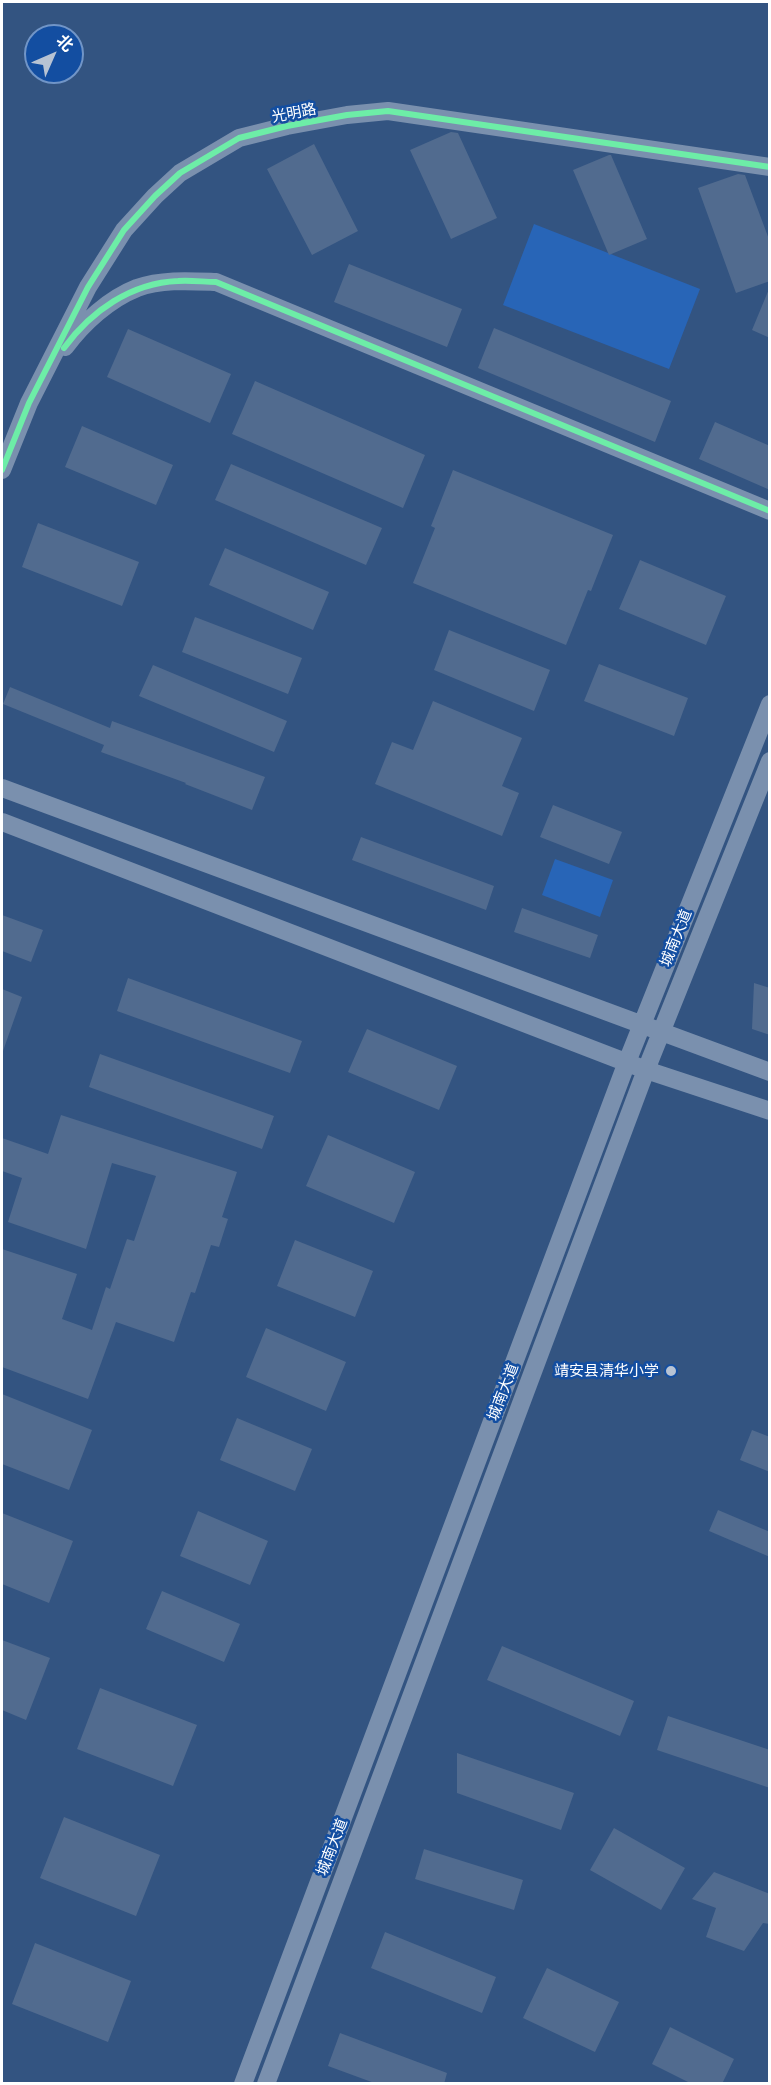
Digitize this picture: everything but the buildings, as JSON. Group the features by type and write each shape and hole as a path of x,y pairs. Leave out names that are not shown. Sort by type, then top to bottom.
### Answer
{"main road":[{"name":"光明路","path":"2,470 29,403 88,287 124,230 180,173 239,138 347,115 388,111 770,167"},
{"path":"29,403 51,366 75,334 102,308 138,288 177,281 216,282 770,511"},
{"name":"城南大道","path":"243,2084 627,1062 770,704"},
{"name":"城南大道","path":"266,2084 646,1070 770,761"},
{"path":"2,788 770,1072"},
{"path":"2,822 646,1070 770,1111"}],"shaded area":[{"path":"534,224 700,289 669,369 503,305"},
{"path":"555,859 613,880 600,917 542,895"}],"cycle path":[{"path":"2,470 29,403 88,287 124,230 180,173 239,138 347,115 388,111 770,167"},
{"path":"64,348 87,322 113,301 128,293 161,283 216,282 770,511"}],"place":[{"name":"靖安县清华小学","path":"671,1371"}]}
